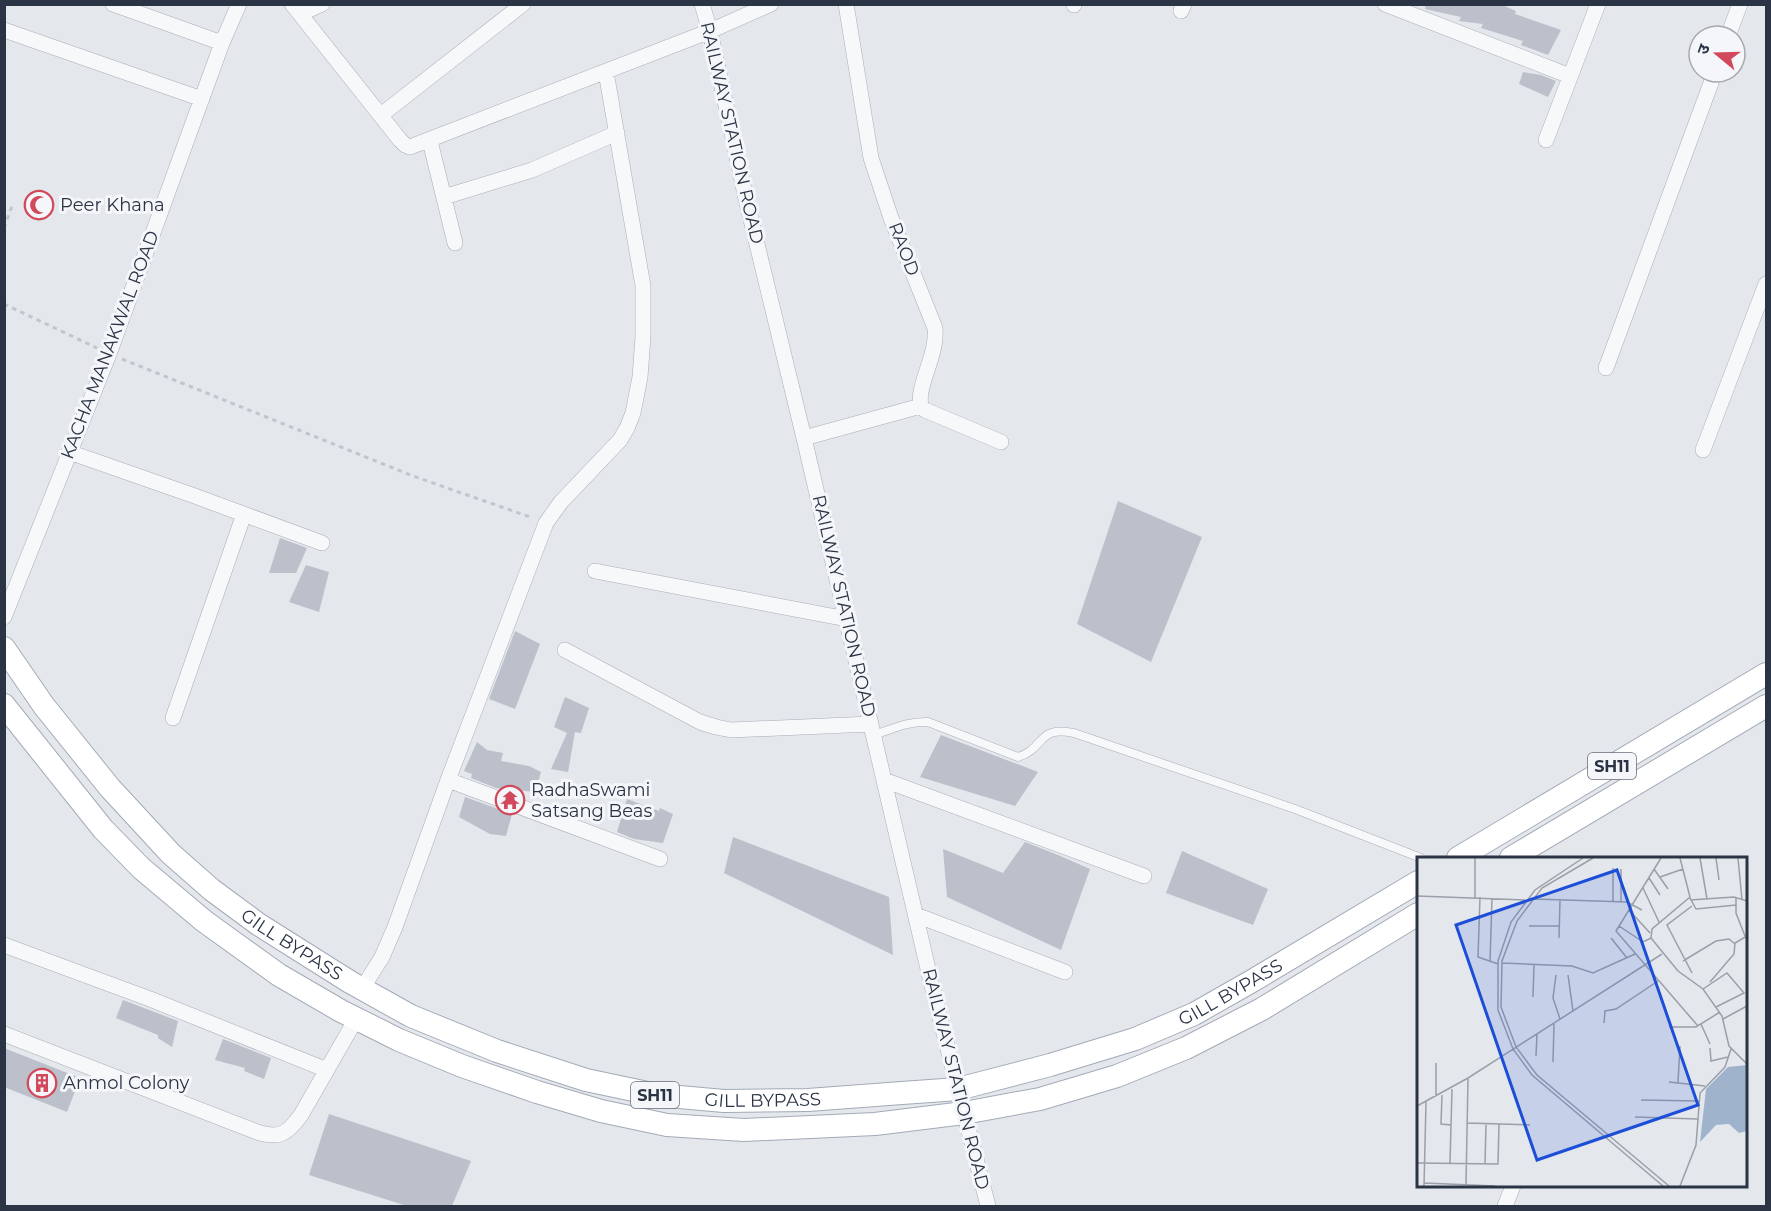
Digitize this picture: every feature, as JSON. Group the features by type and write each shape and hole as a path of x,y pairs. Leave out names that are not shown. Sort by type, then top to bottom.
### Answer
{"main road":[{"name":"GILL BYPASS","path":"4,648 44,706 110,788 171,854 212,890 258,924 362,989 411,1016 497,1051 586,1080 657,1095 724,1101 808,1100 958,1089 1050,1065 1135,1040 1194,1014 1417,883"},
{"name":"SH11","path":"1460,857 1767,674"},
{"name":"GILL BYPASS","path":"4,705 103,829 141,868 204,921 279,975 356,1019 462,1066 601,1111 667,1125 756,1130 875,1124 964,1113 1040,1099 1117,1076 1186,1047 1262,1009 1417,915"},
{"name":"SH11","path":"1513,857 1767,706"}],"street":[{"path":"113,4 222,43"},
{"name":"KACHA MANAKWAL ROAD","path":"4,616 110,354 222,43 239,4"},
{"path":"322,4 296,9 381,116 405,145 410,147 710,31 771,4"},
{"path":"381,116 523,4"},
{"name":"RAILWAY STATION ROAD","path":"702,4 916,915 988,1206"},
{"name":"RAOD","path":"846,4 871,158 891,218 935,328 935,346 921,395 921,406"},
{"path":"1385,4 1570,75"},
{"path":"1546,140 1598,4"},
{"path":"1732,24 1740,4"},
{"path":"4,30 202,99"},
{"path":"362,989 382,957 395,927 448,780 546,523 561,502 620,440 627,428 637,397 643,337 643,286 606,72"},
{"path":"1606,368 1711,84"},
{"path":"444,197 532,170 617,133"},
{"path":"430,141 455,243"},
{"path":"1703,450 1767,284"},
{"path":"804,438 921,406 925,410 1001,442"},
{"path":"69,452 322,543"},
{"path":"173,718 244,514"},
{"path":"595,571 847,619"},
{"path":"565,650 700,722 716,728 731,730 873,730"},
{"path":"448,780 660,859"},
{"path":"884,780 1144,876"},
{"path":"916,915 1065,972"},
{"path":"4,945 150,999 327,1070"},
{"path":"4,1034 268,1135 279,1135 290,1129 301,1115 356,1019"},
{"path":"1505,1206 1512,1187"}],"lane":[{"path":"873,730 928,722 1018,757 1027,754 1052,732 1060,730 1074,733 1295,808 1418,857"}],"path":[{"path":"4,228 12,206"},
{"path":"4,304 110,354 413,476 546,523"}],"building":[{"path":"1426,4 1500,4 1516,11 1515,14 1561,30 1548,55 1521,45 1523,41 1481,28 1483,24 1459,21 1461,17 1425,9"},
{"path":"1523,72 1541,75 1556,81 1548,97 1519,84"},
{"path":"1118,501 1202,537 1151,662 1077,624"},
{"path":"280,538 307,548 296,573 269,573"},
{"path":"306,565 329,572 319,612 289,602"},
{"path":"515,631 540,644 515,709 489,699"},
{"path":"565,697 589,708 581,733 575,732 568,772 551,769 567,733 554,727"},
{"path":"941,735 1038,772 1015,806 920,777"},
{"path":"477,742 487,750 503,753 501,761 529,766 541,772 535,792 496,788 471,778 472,774 464,771"},
{"path":"465,797 512,814 506,836 490,834 459,817"},
{"path":"627,799 673,814 663,843 634,839 617,832"},
{"path":"733,837 889,897 893,955 724,873"},
{"path":"1025,842 1090,869 1061,950 947,897 943,849 1003,873"},
{"path":"1182,851 1268,889 1253,925 1166,893"},
{"path":"123,1000 178,1021 172,1047 158,1038 158,1035 116,1018"},
{"path":"223,1039 271,1058 264,1079 244,1071 245,1068 215,1060"},
{"name":"Anmol Colony","path":"4,1048 80,1078 67,1112 4,1087"},
{"path":"329,1114 471,1161 452,1206 407,1206 309,1175"}],"place":[{"name":"Peer Khana","path":"39,205"},
{"name":"RadhaSwami Satsang Beas","path":"510,800"},
{"name":"Anmol Colony","path":"42,1083"}]}
